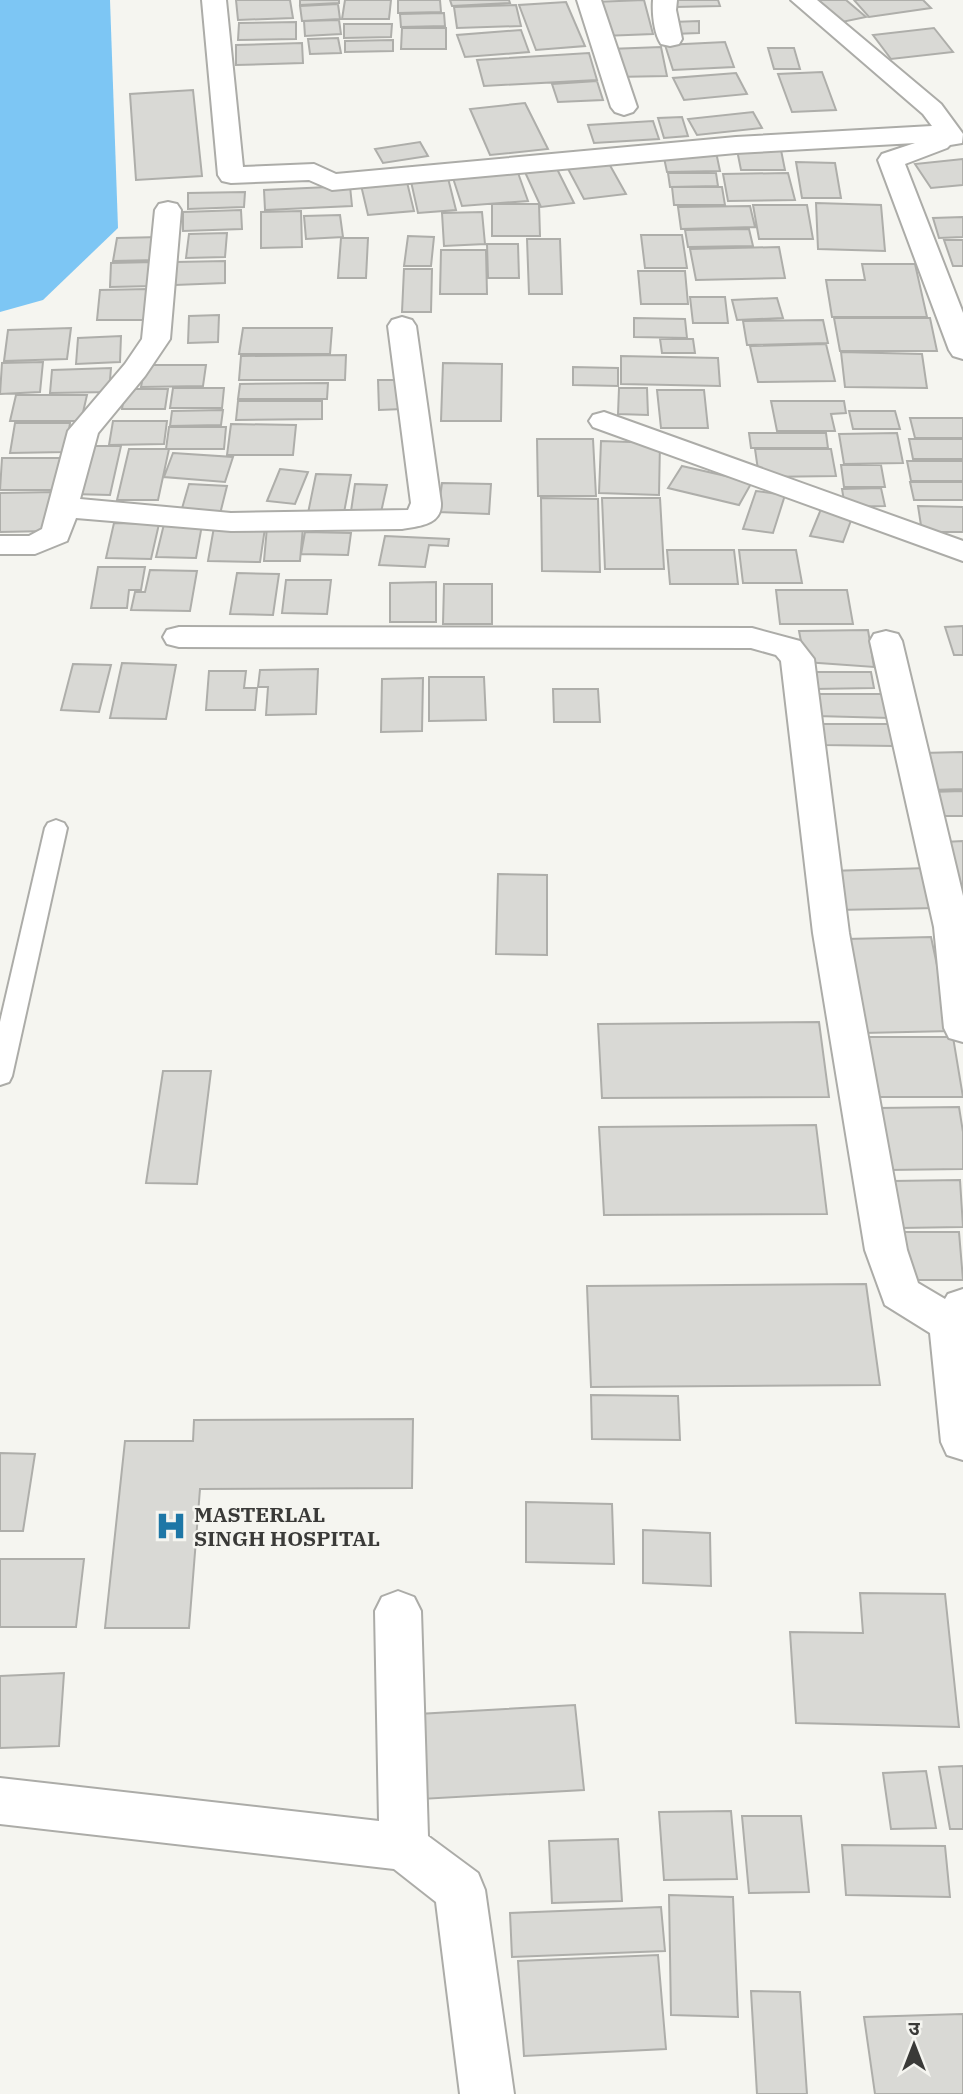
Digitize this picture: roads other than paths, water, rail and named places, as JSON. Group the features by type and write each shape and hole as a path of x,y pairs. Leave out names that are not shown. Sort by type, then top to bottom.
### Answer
{"street":[{"path":"214,0 231,175 314,172 332,182 736,145 950,130"},
{"path":"589,0 624,107"},
{"path":"665,0 664,10 670,39"},
{"path":"803,0 950,130"},
{"path":"950,130 891,160 963,351"},
{"path":"0,545 35,545 56,534 83,430 135,370 156,340 169,210"},
{"path":"62,507 232,522 402,520 418,517 426,511 426,503 402,326"},
{"path":"604,421 963,552"},
{"path":"179,637 752,638 788,648 797,659 831,933 886,1250 900,1293 957,1315 951,1342 963,1442"},
{"path":"886,641 952,927 963,1028"},
{"path":"398,1611 404,1847"},
{"path":"0,1801 404,1847 460,1890 487,2094"}],"lane":[{"path":"0,1076 56,828"}],"water":[{"path":"0,0 110,0 118,228 43,300 0,312"}],"place":[{"name":"MASTERLAL SINGH HOSPITAL","path":"171,1526"}]}
